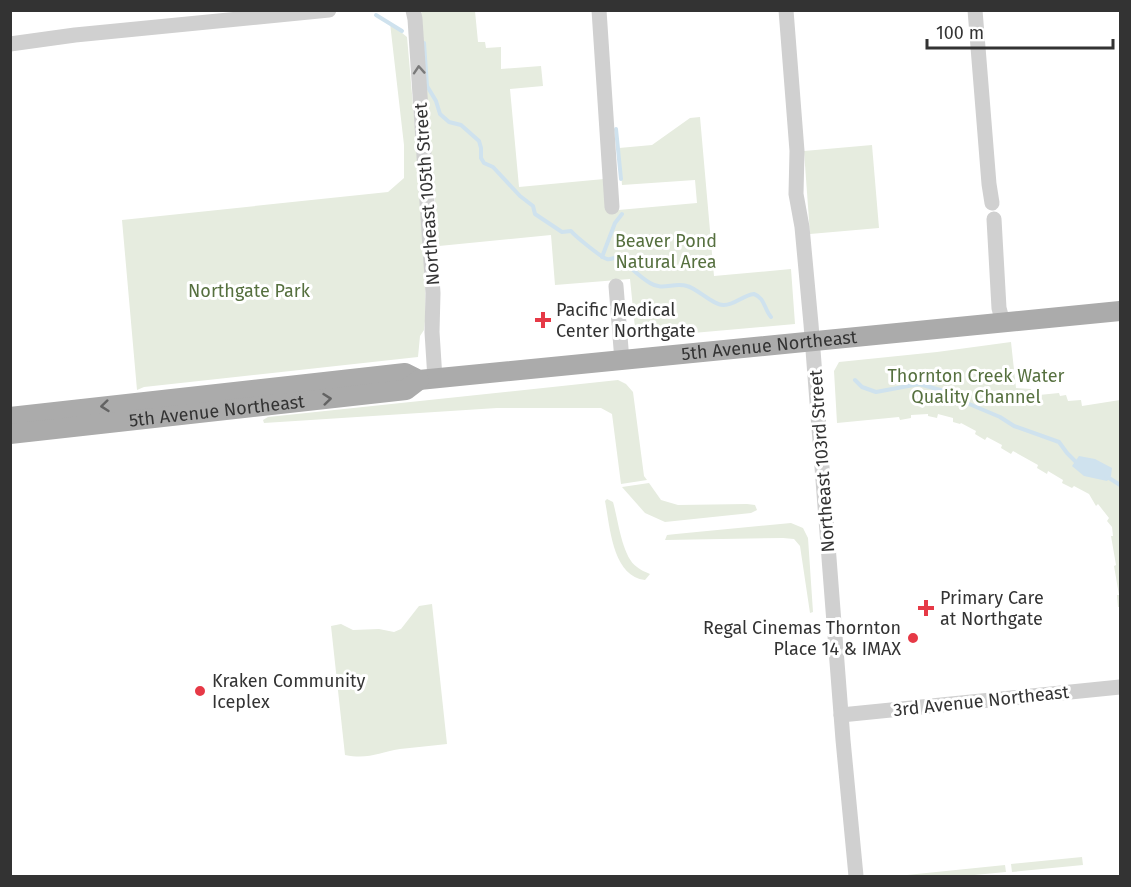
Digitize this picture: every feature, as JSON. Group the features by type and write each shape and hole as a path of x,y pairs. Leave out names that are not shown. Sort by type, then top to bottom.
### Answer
{"main road":[{"name":"5th Avenue Northeast","path":"10,417 405,373 427,379 1120,311"},
{"name":"5th Avenue Northeast","path":"10,434 406,390 427,379"}],"street":[{"path":"10,44 220,15 329,10"},
{"name":"Northeast 105th Street","path":"413,10 433,293 427,379"},
{"path":"599,10 612,207"},
{"name":"Northeast 103rd Street","path":"786,10 797,158 796,176 856,876"},
{"path":"975,10 992,202"},
{"path":"994,219 999,308 1003,323"},
{"path":"616,286 622,361"},
{"name":"3rd Avenue Northeast","path":"841,715 1120,687"}],"green space":[{"name":"Beaver Pond Natural Area","path":"422,11 475,11 478,42 485,42 486,48 501,47 501,69 541,66 543,86 510,89 519,187 604,179 607,211 697,203 695,180 622,185 619,148 652,145 690,118 700,117 714,276 791,269 795,324 636,338 630,279 555,285 551,235 439,246 419,19"},
{"name":"Northgate Park","path":"390,23 407,37 426,253 425,321 424,330 420,336 418,357 144,387 137,390 122,220 388,192 404,178 404,145"},
{"path":"872,145 879,228 810,234 804,151"},
{"name":"Thornton Creek Water Quality Channel","path":"1011,342 1016,388 1031,389 1032,393 1039,393 1039,395 1059,393 1060,396 1066,395 1068,401 1081,400 1082,406 1120,400 1120,607 1118,607 1117,595 1119,595 1114,566 1116,565 1111,536 1113,536 1112,527 1107,521 1109,518 1098,504 1096,506 1089,494 1062,483 1063,480 1048,471 1047,474 1037,468 1038,465 1013,451 1011,454 1001,448 1002,445 987,437 985,440 975,434 976,431 961,423 953,422 953,418 938,414 937,418 928,416 928,414 911,415 911,418 900,420 899,417 837,423 834,371 839,362"},
{"path":"618,380 626,384 633,392 644,476 647,480 621,484 612,414 601,408 497,408 264,423 263,420 268,417"},
{"path":"649,483 661,500 678,505 747,504 755,505 757,510 751,513 665,522 645,513 622,487"},
{"path":"607,499 613,502 621,537 632,562 650,574 645,580 634,576 619,560 611,536 605,501"},
{"path":"791,523 803,528 808,538 813,612 810,613 800,546 794,539 665,540 667,535"},
{"path":"432,604 447,744 400,749 367,756 345,755 331,626 341,624 353,630 379,629 394,632 401,629 419,606"},
{"path":"1082,857 1083,865 1012,872 1011,864"},
{"path":"1005,865 1006,872 964,876 897,876"}],"water":[{"path":"1079,456 1095,459 1112,468 1111,476 1107,481 1084,476 1072,466"}],"waterway":[{"path":"376,15 402,31"},
{"path":"424,43 427,86 436,101 440,114 449,122 461,125 479,141 481,158 484,163 493,167 520,196 533,206 535,214 562,232 571,231 604,258 617,257 650,283 664,286 687,286 720,305 754,294 762,301 771,317"},
{"path":"616,129 621,179"},
{"path":"602,257 615,223 622,214"},
{"path":"855,380 862,387 876,392 919,384 951,393 962,401 1000,417 1014,426 1059,442 1078,464"},
{"path":"1106,476 1120,485"}],"place":[{"name":"Pacific Medical Center Northgate","path":"543,320"},
{"name":"Primary Care at Northgate","path":"926,608"},
{"name":"Regal Cinemas Thornton Place 14 & IMAX","path":"913,638"},
{"name":"Kraken Community Iceplex","path":"200,691"}]}
